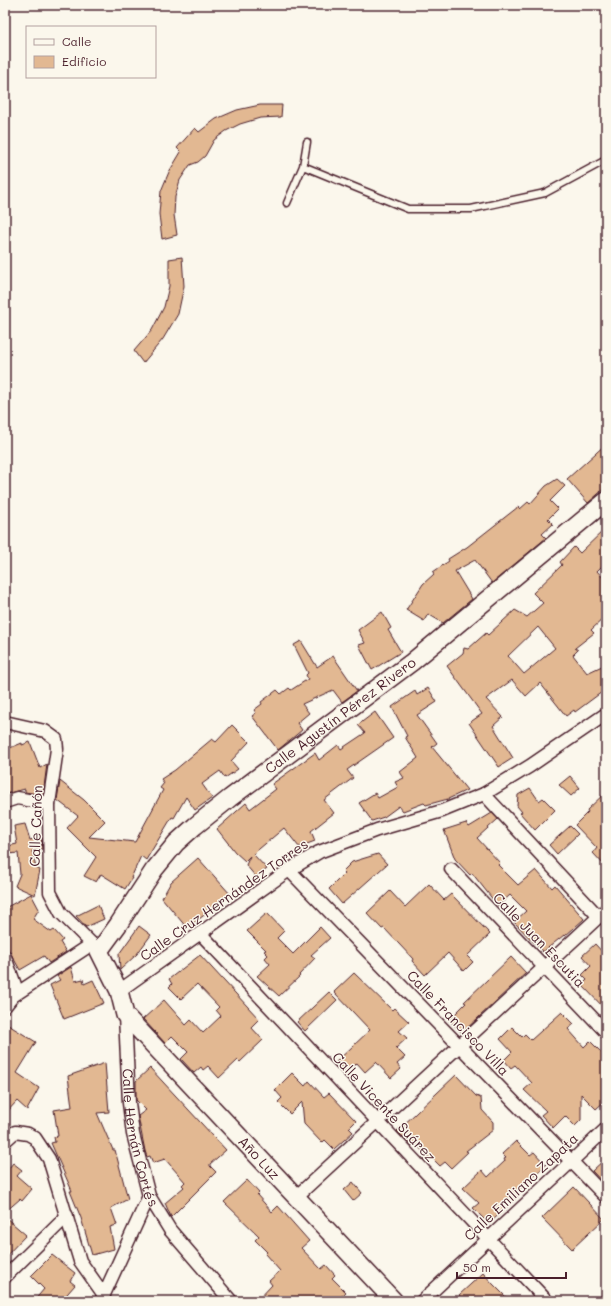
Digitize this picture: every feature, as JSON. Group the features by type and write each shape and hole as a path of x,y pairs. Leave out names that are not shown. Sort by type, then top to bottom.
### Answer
{"main road":[{"name":"Calle Agustín Pérez Rivero","path":"95,948 118,924 154,870 176,843 195,826 230,798 412,662 606,501"},
{"name":"Calle Hernán Cortés","path":"95,948 119,991 125,1015"},
{"name":"Año Luz","path":"125,1015 394,1301"}],"street":[{"name":"Calle Cruz Hernández Torres","path":"119,991 289,870 319,852 377,830 442,811 484,794 530,766 606,714"},
{"name":"Calle Cañón","path":"5,722 45,731 56,739 57,749 49,804 50,892 61,913 95,948"},
{"path":"296,1197 603,913 484,794"},
{"path":"5,802 17,798 49,804"},
{"name":"Calle Francisco Villa","path":"289,870 606,1197"},
{"name":"Calle Juan Escutia","path":"451,870 606,1032"},
{"name":"Calle Vicente Suárez","path":"200,932 547,1301"},
{"name":"Calle Agustín Pérez Rivero","path":"5,1006 13,996 95,948"},
{"path":"5,957 15,985 13,996"},
{"name":"Calle Hernán Cortés","path":"125,1015 129,1102 133,1134 149,1196 170,1230 231,1301"},
{"name":"Calle Emiliano Zapata","path":"422,1301 606,1128"},
{"path":"5,1141 15,1132 28,1134 35,1138 49,1159 80,1261 103,1298"},
{"path":"103,1298 149,1196"},
{"path":"5,1277 67,1216"}],"lane":[{"path":"287,203 303,166 307,142"},
{"path":"303,166 408,209 472,209 544,194 606,160"}],"building":[{"path":"260,105 282,105 281,117 260,118 240,124 226,131 214,140 205,156 198,162 190,165 180,180 175,197 174,215 177,235 162,239 159,214 161,191 169,172 181,152 177,148 195,128 199,132 216,119 237,110"},
{"path":"182,257 184,286 178,314 163,339 143,363 134,351 152,330 164,307 169,286 169,259"},
{"path":"606,444 606,487 588,503 567,479"},
{"path":"557,479 565,486 550,501 558,509 548,519 553,524 542,534 546,538 492,583 475,560 455,571 472,599 443,623 428,614 424,621 406,610 423,584 434,574 433,572 449,561 448,559 467,547 518,507 520,509 528,502 530,504 546,486"},
{"path":"606,528 606,562 597,571 606,581 606,616 591,630 594,633 575,648 578,650 573,655 587,673 602,666 606,672 606,689 575,712 574,710 566,716 540,683 526,696 512,680 486,699 503,717 493,726 513,758 499,767 469,723 482,714 447,666 463,653 464,648 468,649 486,633 488,635 515,610 527,617 543,603 533,593 562,565 560,562 574,547 580,553","holes":["538,627 555,648 524,674 508,656"]},
{"path":"382,612 391,628 388,630 401,652 372,670 359,645 365,643 358,630"},
{"path":"301,641 317,667 333,656 357,691 342,702 333,690 302,704 309,713 297,723 302,730 278,750 252,716 256,713 254,710 262,704 261,702 277,690 281,694 289,688 291,690 308,679 306,675 308,673 294,645"},
{"path":"428,688 437,702 417,715 437,743 432,747 467,790 448,799 426,805 424,803 403,811 399,806 384,817 372,821 359,803 375,793 378,798 398,787 395,782 404,778 400,772 418,758 405,737 407,736 392,707 415,691 417,695"},
{"path":"375,712 393,738 347,770 353,778 324,800 334,813 311,831 315,841 299,847 284,828 253,854 267,869 256,877 246,865 250,856 245,861 235,852 217,829 246,803 250,809 276,789 272,784 315,753 319,760 338,745 341,749 365,733 358,725"},
{"path":"232,725 249,742 231,761 238,769 225,778 220,771 202,784 212,798 195,810 186,797 146,860 141,856 132,878 125,889 101,874 96,882 84,876 96,857 67,828 78,816 57,800 60,781 84,800 105,821 89,837 135,842 163,790 160,788 164,783 161,779 175,770 212,739 216,742"},
{"path":"30,742 40,768 47,764 43,795 25,792 25,789 5,794 5,750 22,743 22,745"},
{"path":"570,776 580,788 571,796 559,785"},
{"path":"530,788 539,801 543,798 555,810 535,830 520,813 522,812 517,806 518,795"},
{"path":"606,792 606,867 593,853 597,848 575,825 588,812 587,810"},
{"path":"492,813 498,819 477,838 500,863 498,865 518,885 536,870 552,888 555,885 584,919 565,936 564,935 543,952 514,922 526,911 510,895 498,906 472,873 470,875 455,859 444,830 466,823 469,827"},
{"path":"25,824 30,840 41,837 42,849 32,851 36,868 40,870 35,895 15,886 20,874 18,853 9,854 8,846 17,844 14,826"},
{"path":"570,826 578,834 557,854 549,845"},
{"path":"378,854 387,864 342,904 329,889 345,873 343,871 352,862"},
{"path":"198,858 231,895 187,928 162,898 171,882"},
{"path":"429,884 444,900 451,894 490,934 467,956 473,962 464,971 448,953 425,975 412,961 413,959 384,928 382,929 367,913 390,891 405,907"},
{"path":"31,894 39,909 33,919 51,932 54,930 63,940 60,942 66,952 49,963 44,956 20,970 5,943 5,908"},
{"path":"98,905 104,919 86,927 76,916"},
{"path":"267,913 284,931 277,938 293,954 320,927 330,938 311,955 315,958 299,975 300,976 279,996 257,976 270,964 265,958 268,955 264,951 266,950 247,931"},
{"path":"139,926 151,935 137,954 120,970 119,954"},
{"path":"595,944 606,956 606,1010 582,985 587,980 582,975 591,966 582,956"},
{"path":"200,955 259,1019 251,1027 263,1040 240,1062 238,1060 219,1078 208,1066 203,1070 201,1067 194,1073 181,1059 188,1052 172,1036 165,1043 143,1019 164,1000 186,1025 191,1020 203,1033 221,1016 216,1010 219,1007 197,984 181,999 169,987 172,984 169,979"},
{"path":"511,957 526,973 462,1033 449,1020 466,1003 464,1002"},
{"path":"71,967 75,981 83,979 84,984 93,980 104,1003 64,1019 50,985 60,980 57,976"},
{"path":"354,973 392,1010 394,1008 409,1022 399,1031 407,1038 396,1048 405,1057 397,1064 401,1069 391,1078 376,1062 365,1072 357,1063 347,1073 336,1062 370,1030 334,992"},
{"path":"329,992 337,1000 305,1031 297,1022"},
{"path":"562,1012 574,1024 568,1029 584,1047 590,1041 606,1057 606,1100 596,1109 581,1094 581,1120 575,1126 565,1116 553,1128 541,1115 546,1111 524,1090 532,1083 515,1065 511,1068 504,1060 512,1052 500,1039 512,1027 522,1037 525,1034 531,1040"},
{"path":"5,1023 36,1042 17,1073 39,1088 27,1110 17,1101 5,1114"},
{"path":"105,1063 109,1112 97,1113 113,1150 115,1150 128,1199 111,1208 117,1225 110,1227 114,1249 92,1255 81,1218 70,1191 72,1191 51,1143 55,1142 54,1137 58,1136 54,1110 72,1107 68,1076"},
{"path":"150,1068 226,1150 210,1164 216,1172 171,1217 165,1203 184,1187 182,1185 185,1182 165,1159 153,1163 150,1156 147,1157 145,1151 138,1116 146,1110 136,1100 136,1081"},
{"path":"292,1073 305,1086 309,1081 324,1097 329,1093 356,1121 349,1128 353,1132 334,1149 325,1140 322,1143 304,1124 302,1102 290,1114 278,1102 282,1098 275,1090"},
{"path":"456,1075 476,1096 481,1098 482,1110 493,1122 493,1130 466,1151 468,1152 451,1168 445,1162 440,1166 432,1158 430,1159 415,1143 412,1146 397,1131"},
{"path":"516,1141 530,1155 534,1152 546,1165 517,1191 520,1194 489,1224 473,1208 479,1203 463,1188 482,1170 488,1177 505,1161 504,1159 506,1158 502,1154"},
{"path":"606,1158 606,1186 592,1171"},
{"path":"13,1163 22,1170 17,1176 32,1189 22,1201 20,1199 5,1212 5,1165 9,1168"},
{"path":"247,1180 259,1193 257,1195 272,1212 278,1206 309,1241 301,1248 321,1269 326,1265 335,1275 332,1278 346,1292 337,1301 257,1301 272,1285 269,1281 280,1271 265,1254 267,1252 255,1240 259,1236 224,1202"},
{"path":"353,1182 362,1193 353,1201 344,1190"},
{"path":"574,1187 604,1219 572,1249 542,1218"},
{"path":"5,1217 26,1235 5,1257"},
{"path":"52,1255 75,1273 70,1281 75,1285 61,1301 57,1299 34,1301 44,1289 31,1276"},
{"path":"483,1273 510,1301 465,1301 459,1295"}]}
